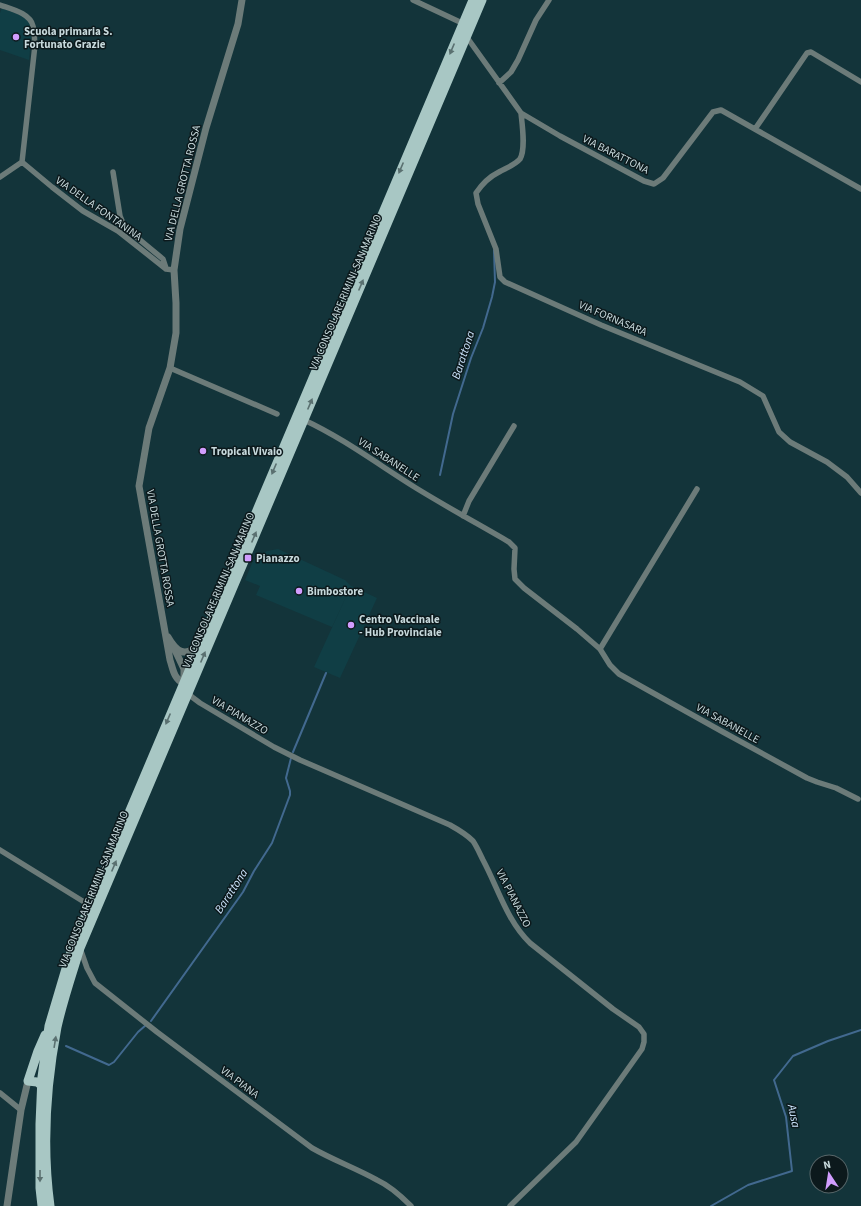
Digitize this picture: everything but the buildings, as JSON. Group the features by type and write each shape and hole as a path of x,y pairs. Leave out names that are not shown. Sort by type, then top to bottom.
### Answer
{"main road":[{"name":"VIA CONSOLARE RIMINI-SAN MARINO","path":"42,1206 40,1188 40,1124 35,1082 49,1026 73,945 473,0"},
{"name":"VIA CONSOLARE RIMINI-SAN MARINO","path":"50,1206 46,1125 49,1080 59,1020 80,948 482,0"},
{"path":"35,1082 38,1051 49,1026"}],"street":[{"path":"0,177 22,162 35,45 33,26 30,20 25,15 0,5 2,0"},
{"name":"VIA DELLA GROTTA ROSSA","path":"166,633 184,669 183,683 178,681 175,675 167,643 139,486 149,428 170,368 176,333 176,303 170,269 206,128 238,24 242,0"},
{"path":"413,0 462,23 466,38"},
{"path":"499,83 511,72 536,20 549,0"},
{"name":"VIA BARATTONA","path":"466,38 521,112 581,147 654,184 663,178 713,112 721,110 861,189"},
{"path":"756,129 807,53 811,52 861,82"},
{"name":"VIA FORNASARA","path":"521,112 523,145 520,158 510,167 498,172 482,184 476,193 478,204 496,249 500,277 505,282 594,322 740,382 763,396 779,432 790,442 827,462 848,477 861,493"},
{"name":"VIA DELLA FONTANINA","path":"22,162 83,211 118,231 170,269"},
{"name":"VIA DELLA FONTANINA","path":"113,172 120,216 123,223 128,230 163,260 170,269"},
{"path":"170,368 277,414"},
{"name":"VIA SABANELLE","path":"304,420 342,441 462,516 509,542 515,548 515,579 524,588 577,629 600,649 610,665 619,674 807,778 836,788 858,799"},
{"path":"462,516 469,501 514,426"},
{"path":"600,649 697,489"},
{"path":"174,647 184,652 191,651 201,642"},
{"path":"183,683 188,693"},
{"name":"VIA PIANAZZO","path":"188,693 207,707 274,747 450,825 465,834 474,842 512,920 521,935 639,1028 644,1034 642,1049 576,1142 510,1206"},
{"name":"VIA CONSOLARE RIMINI-SAN MARINO","path":"0,850 89,905"},
{"name":"VIA PIANA","path":"80,948 86,968 95,983 157,1032 312,1148 325,1156 377,1180 394,1190 412,1206"},
{"path":"7,1206 21,1110 35,1082"},
{"path":"0,1093 21,1110"}],"shaded area":[{"name":"Scuola primaria S. Fortunato Grazie","path":"2,8 23,16 29,22 32,30 29,60 0,50 0,13"},
{"name":"Bimbostore","path":"278,549 345,580 351,586 332,627 256,595 260,586 245,580 253,561 267,551"},
{"path":"351,586 377,598 340,678 314,667"}],"waterway":[{"name":"Barattona","path":"440,475 453,414 471,358 483,328 492,297 495,282 494,250"},
{"name":"Barattona","path":"293,752 326,673"},
{"name":"Barattona","path":"151,1021 243,892 254,871 272,843 290,795 286,778 291,758"},
{"name":"Barattona","path":"66,1046 109,1065 114,1062 138,1032 146,1025"},
{"name":"Ausa","path":"711,1206 748,1185 792,1171 786,1117 774,1080 793,1056 828,1041 861,1030"}],"place":[{"name":"Scuola primaria S. Fortunato Grazie","path":"16,37"},
{"name":"Tropical Vivaio","path":"203,451"},
{"name":"Pianazzo","path":"248,558"},
{"name":"Bimbostore","path":"299,591"},
{"name":"Centro Vaccinale - Hub Provinciale","path":"351,625"}]}
